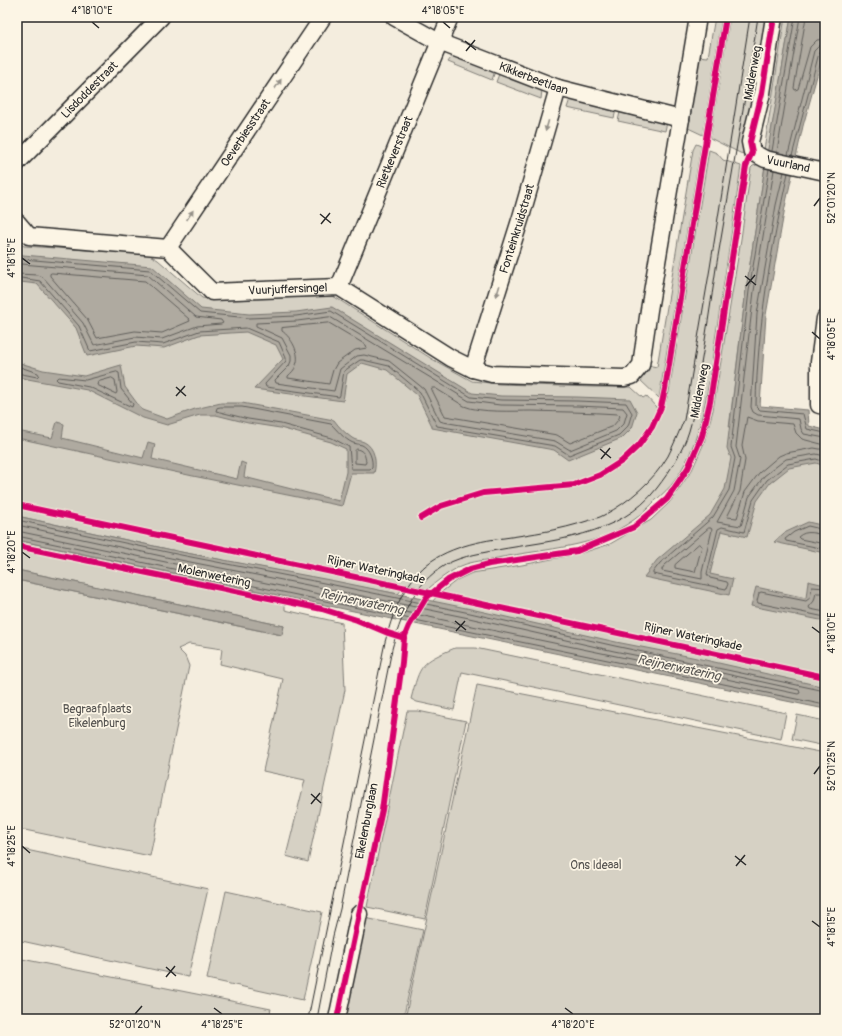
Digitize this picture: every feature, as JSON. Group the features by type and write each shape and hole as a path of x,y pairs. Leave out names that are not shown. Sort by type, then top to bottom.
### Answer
{"street":[{"name":"Lisdoddestraat","path":"17,163 161,17"},
{"name":"Oeverbiesstraat","path":"168,248 323,17"},
{"name":"Kikkerbeetlaan","path":"394,17 439,42 558,88 681,119"},
{"name":"Rietkeverstraat","path":"339,287 450,17"},
{"path":"681,119 698,17"},
{"name":"Middenweg","path":"759,155 750,142 762,93 774,17"},
{"name":"Fonteinkruidstraat","path":"473,369 558,88"},
{"name":"Vuurjuffersingel","path":"168,248 212,292 339,287 451,358 473,369 492,374 624,378 632,376 641,365 681,119"},
{"name":"Vuurland","path":"759,155 825,172"},
{"path":"17,222 29,236 168,248"},
{"path":"825,318 819,362 819,405 825,406"},
{"path":"337,1019 359,914"}],"green space":[{"path":"715,17 722,17 703,135 686,127 697,56 708,57"},
{"path":"730,17 768,17 744,154 710,138"},
{"path":"785,17 791,17 768,151 764,150"},
{"path":"453,55 495,71 492,80 448,62"},
{"path":"499,74 542,90 541,99 496,82"},
{"path":"570,99 616,110 614,118 567,108"},
{"path":"620,112 667,122 665,131 618,121"},
{"path":"696,144 701,146 659,398 639,379 647,365 657,367 693,150"},
{"path":"709,150 717,153 723,160 741,166 705,404 694,444 673,483 642,514 618,530 600,538 578,544 470,563 449,573 428,589 406,584 398,594 181,552 17,516 17,242 24,246 148,254 158,260 202,298 217,300 333,296 432,359 472,381 499,384 631,387 643,398 646,396 662,413 669,392"},
{"path":"759,164 765,166 746,290 729,428 825,455 825,691 432,602 439,594 457,580 472,573 582,553 610,544 651,520 670,502 692,470 704,443 713,410 751,168"},
{"name":"Begraafplaats Eikelenburg","path":"17,540 285,597 285,610 342,623 345,690 308,862 286,856 305,780 263,771 283,679 220,664 222,649 189,644 178,649 185,656 189,666 150,856 20,829 17,846 17,580 281,635 284,626 17,570"},
{"path":"455,648 475,648 786,713 781,739 462,672 454,710 417,702 411,699 417,678 424,666 435,657"},
{"name":"Ons Ideaal","path":"477,685 825,753 825,1019 405,1019"},
{"path":"407,711 418,711 466,721 425,919 367,907"},
{"path":"797,715 825,721 825,746 792,739"},
{"path":"17,848 208,889 188,977 17,940"},
{"path":"226,891 322,912 303,1000 207,979"},
{"path":"365,918 423,930 403,1019 345,1019"},
{"path":"17,958 271,1009 268,1019 17,1019"}],"water":[{"path":"791,17 825,17 825,47 803,126 785,207 766,315 760,406 808,410 809,426 825,430 825,466 816,463 789,468 770,483 757,501 747,537 721,531 710,574 733,579 729,595 644,577 657,560 710,515 725,489 731,458 727,448 746,290 765,166"},
{"path":"17,252 23,255 152,266 201,309 249,314 296,312 332,307 472,393 501,396 630,399 637,412 632,428 622,438 568,460 554,450 432,428 417,395 387,370 362,363 347,374 343,401 254,389 283,359 276,345 246,332 199,335 164,348 136,346 87,356 76,328 37,284 20,282 17,286"},
{"path":"17,362 43,370 84,376 121,365 125,387 142,410 167,419 195,409 221,403 242,403 334,420 349,436 355,440 368,444 373,451 375,460 374,473 351,473 342,506 17,438 17,431 52,438 57,422 64,424 62,438 143,458 148,442 155,444 152,459 237,479 241,462 246,464 244,477 339,501 346,472 346,449 331,442 280,428 248,423 216,415 200,415 167,425 143,418 87,390 17,377"},
{"name":"Reijnerwatering","path":"17,516 181,552 335,581 471,609 825,687 825,709 17,540"},
{"path":"808,522 825,526 825,553 774,542 784,533"},
{"path":"17,570 284,626 282,635 17,580"},
{"path":"808,581 825,585 825,621 751,606 756,587 806,598"}],"tram line":[{"path":"308,1019 385,642 394,614 402,596 412,580 427,564 447,552 458,548 482,541 535,533 577,524 598,518 613,510 632,497 656,474 668,456 684,420 750,17"},
{"path":"317,1019 392,649 403,616 414,595 421,585 439,569 466,556 584,534 605,527 624,517 642,504 657,488 680,453 689,431 694,408 758,17"}],"cycle path":[{"path":"421,518 441,506 483,493 574,485 600,475 622,461 639,445 652,427 661,407 665,389 726,17"},
{"name":"Eikelenburglaan","path":"337,1019 382,810 404,638 409,626 426,598 448,580 470,569 489,564 577,551 634,527 667,499 688,468 702,436 710,402 746,166 752,152 750,142 762,93 774,17"},
{"name":"Rijner Wateringkade","path":"17,505 825,677"},
{"name":"Molenwetering","path":"17,546 322,609 357,620 404,638"}]}
